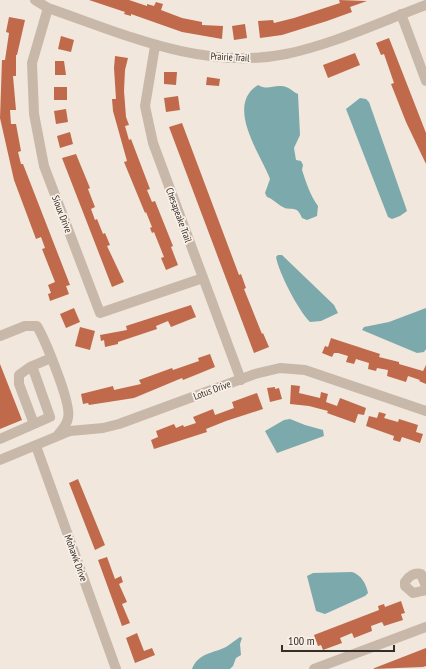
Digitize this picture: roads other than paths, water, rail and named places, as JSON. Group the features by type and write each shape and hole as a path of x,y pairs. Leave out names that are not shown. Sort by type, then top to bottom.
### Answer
{"street":[{"name":"Prairie Trail","path":"35,0 48,8 155,46 194,55 254,59 286,54 316,46 426,5"},
{"name":"Sioux Drive","path":"48,8 32,63 34,114 44,166 100,313 203,278"},
{"path":"401,14 426,81"},
{"name":"Chesapeake Trail","path":"155,46 145,106 152,143 241,380"},
{"path":"0,336 25,326 37,326 51,358 67,404 69,417 64,428 57,436"},
{"path":"34,424 19,375 32,366 51,358"},
{"path":"0,439 24,430 50,417 32,366"},
{"name":"Lotus Drive","path":"0,460 70,431 103,428 119,424 269,370 280,368 305,370 426,411"},
{"name":"Mohawk Drive","path":"36,446 116,669"},
{"path":"314,669 426,627"}],"water":[{"path":"258,85 267,88 285,86 298,94 300,135 294,148 296,160 301,161 303,165 302,170 307,184 318,206 317,216 307,220 302,218 296,209 288,209 281,206 267,197 265,193 270,179 253,143 245,117 245,105 249,94"},
{"path":"360,98 366,99 369,102 407,211 392,219 388,217 346,109"},
{"path":"278,255 282,255 334,305 338,313 321,321 310,322 300,309 285,281 276,257"},
{"path":"426,308 426,349 424,352 417,353 362,330 364,327 389,322"},
{"path":"290,419 323,430 324,436 277,453 265,431 284,420"},
{"path":"352,572 363,580 368,593 365,596 325,614 316,611 307,576 313,573"},
{"path":"240,637 242,638 240,644 241,655 236,658 230,669 192,669 202,657 226,647"}]}
